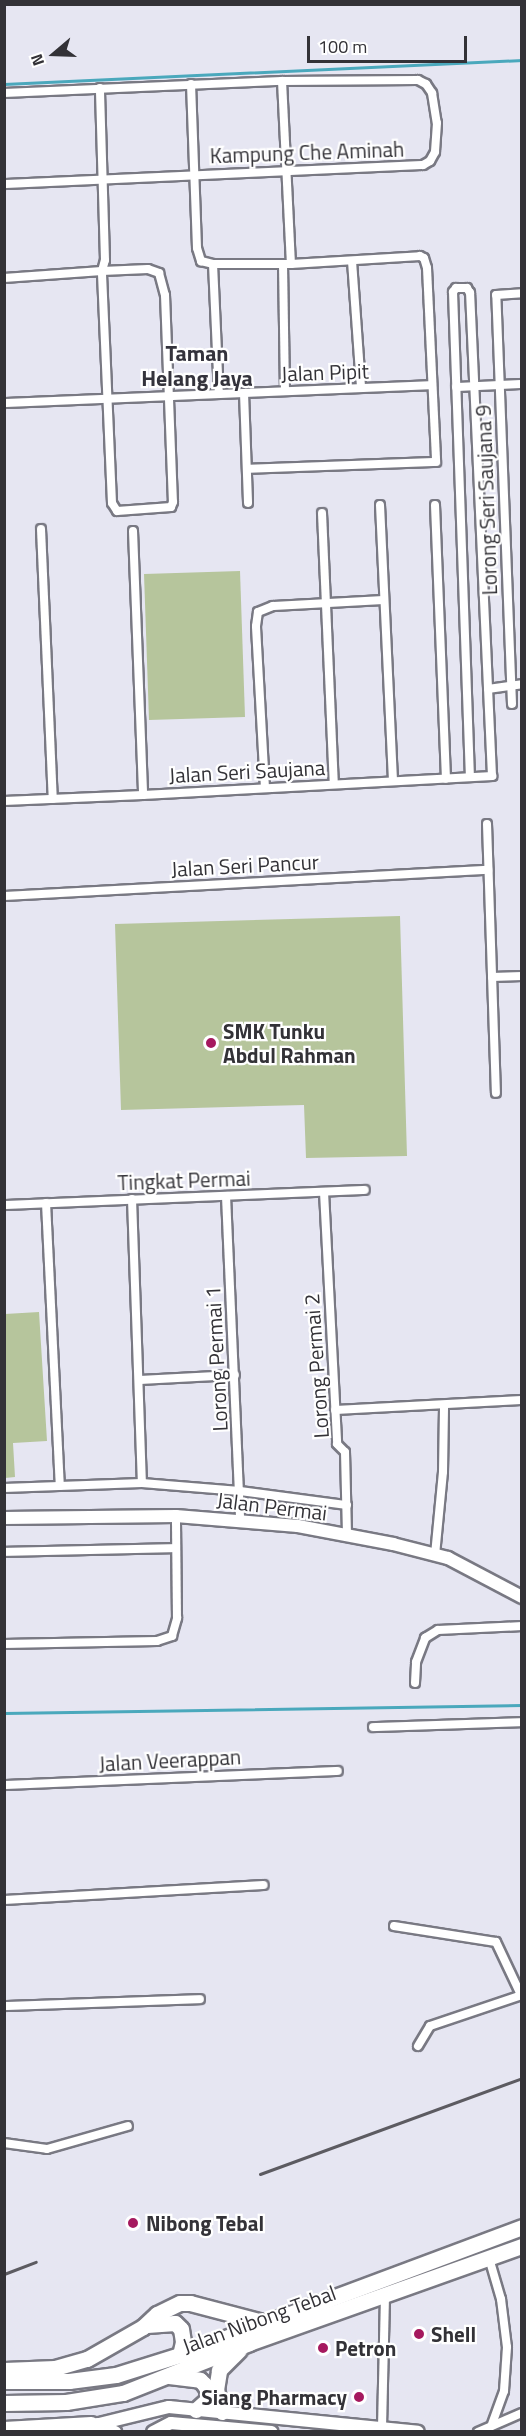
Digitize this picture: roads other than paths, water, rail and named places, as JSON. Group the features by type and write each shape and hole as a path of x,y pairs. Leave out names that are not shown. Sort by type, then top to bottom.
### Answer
{"highway":[{"name":"Jalan Nibong Tebal","path":"4,2381 69,2381 116,2375 180,2355 522,2227"},
{"name":"Jalan Nibong Tebal","path":"4,2403 66,2402 123,2393 249,2343 522,2246"},
{"path":"143,2327 157,2314 180,2303 190,2302 266,2323"},
{"path":"4,2370 55,2368 87,2359 154,2323 175,2323 181,2329 180,2355"},
{"path":"222,2412 216,2390 219,2370 249,2343"},
{"path":"167,2376 200,2380 204,2384 207,2400 196,2410"},
{"path":"4,2430 27,2431 95,2424"}],"street":[{"name":"Kampung Che Aminah","path":"4,93 282,81 418,80 426,84 432,93 437,123 435,152 423,165 4,184"},
{"path":"282,81 287,171 285,392"},
{"path":"191,84 198,255 201,261 213,264 287,264 414,256 424,258 427,268 436,462 247,469"},
{"path":"4,278 102,271 148,269 159,273 165,295 169,396 173,502 168,509 117,511 112,503 102,271 105,260 100,88"},
{"path":"352,261 361,388"},
{"path":"213,264 219,394"},
{"path":"470,777 453,292 456,288 469,290 488,689 517,685"},
{"name":"Lorong Seri Saujana 9","path":"512,704 517,685 496,295 522,293"},
{"path":"456,387 522,384"},
{"name":"Jalan Pipit","path":"4,403 431,386"},
{"path":"244,393 248,503"},
{"path":"380,505 393,781"},
{"path":"435,505 446,778"},
{"path":"322,513 334,784"},
{"path":"41,529 53,799"},
{"path":"133,531 142,795"},
{"path":"265,788 256,626 258,612 273,606 384,600"},
{"name":"Jalan Seri Saujana","path":"4,801 492,776 488,689"},
{"path":"486,824 496,1092"},
{"name":"Jalan Seri Pancur","path":"4,896 488,870"},
{"path":"492,977 522,976"},
{"name":"Tingkat Permai","path":"4,1205 365,1190"},
{"name":"Lorong Permai 2","path":"324,1192 337,1444 345,1452 347,1535"},
{"name":"Lorong Permai 1","path":"226,1196 240,1521"},
{"path":"132,1199 142,1483"},
{"path":"46,1203 60,1486"},
{"path":"139,1380 235,1375"},
{"path":"335,1410 522,1400"},
{"path":"435,1555 443,1472 444,1405"},
{"path":"4,1488 142,1483 240,1491 347,1505"},
{"path":"4,1644 157,1641 172,1636 177,1618 176,1516"},
{"name":"Jalan Permai","path":"4,1518 176,1516 298,1526 448,1558 522,1597"},
{"path":"4,1552 176,1548"},
{"path":"415,1683 416,1662 425,1638 438,1630 522,1626"},
{"path":"373,1727 522,1722"},
{"name":"Jalan Veerappan","path":"4,1785 338,1771"},
{"path":"4,1900 264,1885"},
{"path":"394,1926 496,1942 521,1995 430,2026 418,2046"},
{"path":"4,2006 200,1999"},
{"path":"4,2143 47,2149 128,2126"},
{"path":"489,2258 501,2299 507,2347 504,2391 491,2426"},
{"path":"382,2428 384,2296"},
{"path":"77,2432 95,2424 169,2408 418,2432"},
{"path":"478,2432 522,2413"},
{"path":"153,2432 171,2423 272,2432"},
{"path":"95,2424 116,2432"}],"waterway":[{"path":"4,84 522,60"},
{"path":"4,1713 522,1705"}],"railway":[{"path":"260,2174 522,2078"},
{"path":"4,2274 36,2262"}],"place":[{"name":"SMK Tunku Abdul Rahman","path":"211,1043"},
{"name":"Nibong Tebal","path":"133,2223"},
{"name":"Shell","path":"419,2334"},
{"name":"Petron","path":"323,2348"},
{"name":"Siang Pharmacy","path":"359,2397"}],"district":[{"name":"Taman Helang Jaya","path":"197,366"}]}
